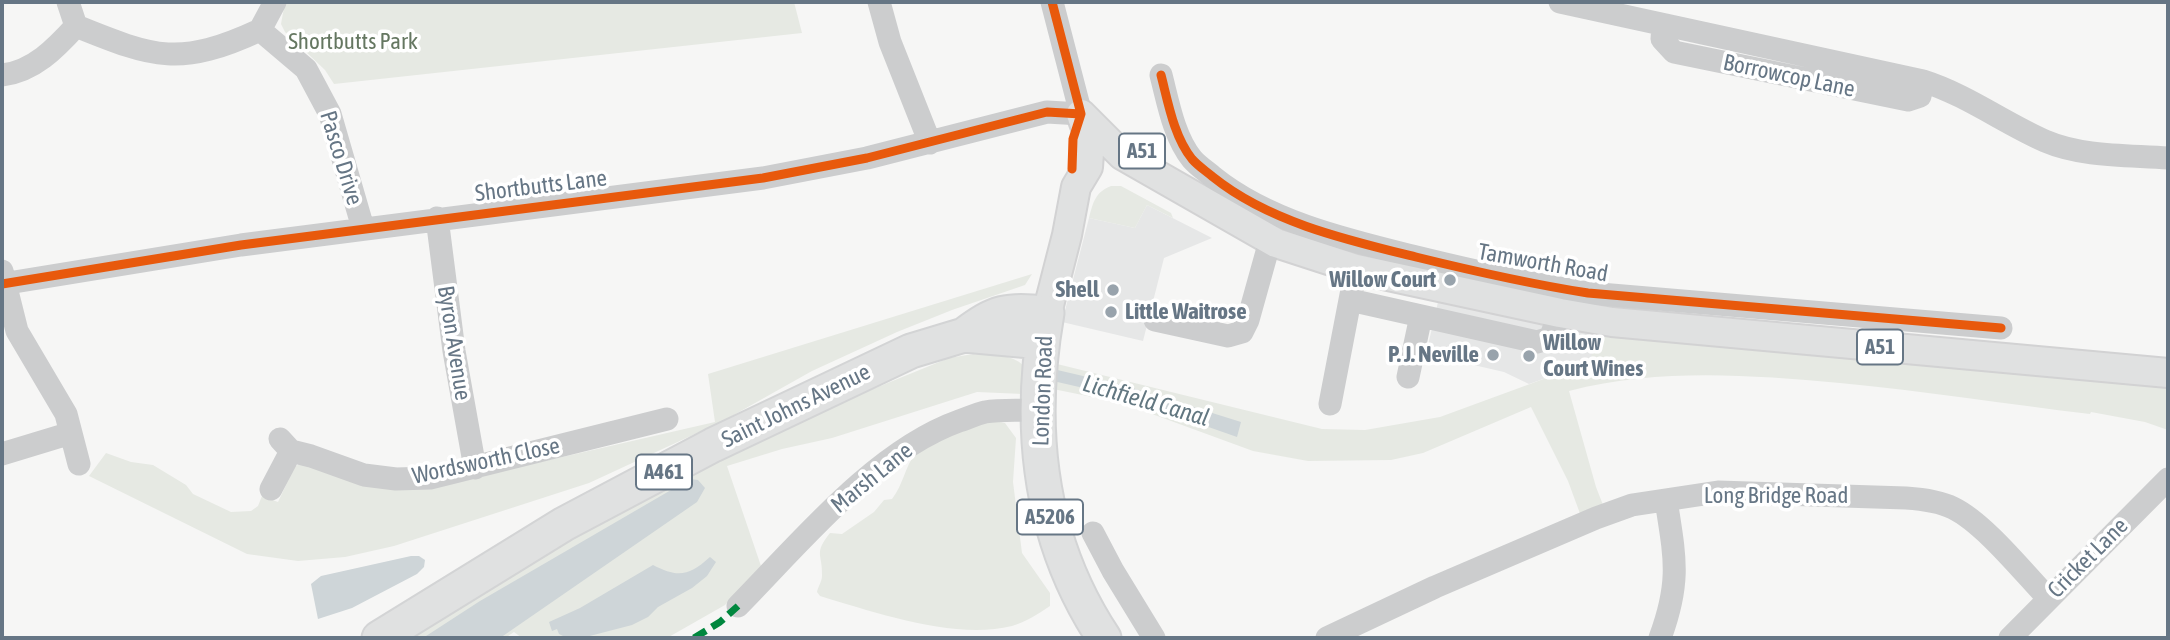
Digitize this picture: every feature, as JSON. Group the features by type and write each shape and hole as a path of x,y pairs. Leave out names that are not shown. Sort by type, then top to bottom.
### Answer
{"highway":[{"name":"Saint Johns Avenue","path":"379,638 564,524 713,445 911,351 964,335 988,317 1009,312 1041,364"},
{"name":"Saint Johns Avenue","path":"964,335 1041,364"},
{"name":"London Road","path":"1041,364 1040,455 1051,524 1059,551 1077,592 1104,638"}],"main road":[{"name":"Tamworth Road","path":"1081,114 1122,155 1146,171 1273,242 1356,269 1612,322 2168,373"},
{"name":"Tamworth Road","path":"1081,114 1145,154 1178,180 1194,198"},
{"name":"London Road","path":"1041,364 1055,278 1076,187 1072,169 1073,139 1081,114"},
{"name":"Tamworth Road","path":"1076,187 1092,175 1106,170 1146,171"},
{"path":"1009,312 1055,278"}],"street":[{"path":"68,2 76,26"},
{"path":"76,26 142,51 191,54 211,50 260,30 275,2"},
{"path":"878,2 890,41 930,143"},
{"path":"1052,2 1081,114"},
{"name":"Borrowcop Lane","path":"1560,2 1923,81 1943,88 2045,141 2068,149 2168,158"},
{"path":"2,75 14,74 34,65 76,26"},
{"name":"Pasco Drive","path":"260,30 306,69 330,114 363,228"},
{"name":"Tamworth Road","path":"1161,75 1181,141 1193,160 1224,186 1286,217 1378,247 1533,284 1588,293 2001,328"},
{"name":"Shortbutts Lane","path":"3,280 437,218 763,178 930,143 1046,112 1081,114"},
{"path":"1155,320 1227,336 1242,332 1273,242 1286,217"},
{"name":"Byron Avenue","path":"437,218 454,351 475,468"},
{"path":"1329,404 1356,269"},
{"path":"2,454 81,449 66,414 17,331 3,280"},
{"name":"Tamworth Road","path":"1350,300 1537,342 1550,338 1560,313"},
{"path":"1408,377 1421,316"},
{"path":"1933,351 1934,322"},
{"name":"Marsh Lane","path":"738,606 828,514 881,467 940,428 984,412 1041,364"},
{"name":"Wordsworth Close","path":"271,489 285,445 364,475 396,479 430,478 475,468 638,416 667,419"},
{"name":"Cricket Lane","path":"2010,638 2168,480"},
{"name":"Long Bridge Road","path":"1327,638 1435,587 1596,518 1632,505 1718,492 1906,498 1951,506 1972,519 2048,598"},
{"path":"1660,638 1669,613 1676,574 1666,500"},
{"path":"1093,533 1154,638"},
{"path":"1077,592 1113,571"}],"shaded area":[{"name":"Shell","path":"1147,205 1212,238 1164,258 1143,341 1062,322 1089,218 1135,228"},
{"path":"1438,302 1534,321 1598,327 1591,362 1567,366 1549,377 1529,384 1504,372 1426,354"}],"green space":[{"name":"Shortbutts Park","path":"285,2 794,2 802,33 334,84 325,70 285,32 281,24"},
{"path":"1111,186 1121,186 1171,213 1173,218 1147,205 1135,228 1089,218 1098,195"},
{"path":"1032,274 1025,285 897,332 812,371 723,421 589,483 394,546 345,557 298,561 247,554 89,476 106,453 131,462 153,465 186,485 193,494 231,512 251,511 258,506 262,496 278,502 295,466 301,464 427,488 715,422 708,374"},
{"path":"1598,327 2168,382 2168,430 2145,422 2091,412 1805,380 1704,375 1603,384 1569,391 1605,510 1582,519 1568,481 1531,407 1423,453 1391,460 1308,461 1253,451 1122,403 1053,389 1053,363 1322,429 1365,430 1440,417 1549,377 1567,366 1590,362"},
{"path":"973,354 1013,359 1024,366 1023,394 977,392 832,438 782,449 727,466 761,566 725,605 667,638 522,638 514,632 505,638 409,638 647,492 836,404 949,358"},
{"path":"990,420 1005,423 1016,438 1013,482 1022,553 1050,593 1050,606 1012,626 966,630 916,623 820,596 817,592 822,576 820,550 830,533 842,534 874,512 884,500 892,499 915,454 930,441"}],"water":[{"name":"Lichfield Canal","path":"1053,369 1126,386 1241,422 1237,437 1123,397 1053,381"},
{"path":"690,479 698,480 705,488 697,502 500,638 423,638 480,601"},
{"path":"419,556 425,560 424,567 417,574 352,608 318,619 311,584 321,576"},
{"path":"710,557 716,562 707,576 632,625 582,638 567,638 559,634 557,629 552,631 549,622 580,608 653,565 670,572 683,573 696,568"}],"marked path":[{"path":"694,638 720,622 738,606"}],"cycle path":[{"path":"1052,2 1081,114 1073,139 1072,169"},
{"path":"1161,75 1176,130 1197,164 1235,193 1259,206 1284,218 1336,236 1480,272 1588,293 2001,328"},
{"path":"2,284 241,245 763,178 867,158 1047,112 1081,114"}],"place":[{"name":"Willow Court","path":"1450,280"},
{"name":"Shell","path":"1113,290"},
{"name":"Little Waitrose","path":"1111,312"},
{"name":"P. J. Neville","path":"1493,355"},
{"name":"Willow Court Wines","path":"1529,356"}]}
